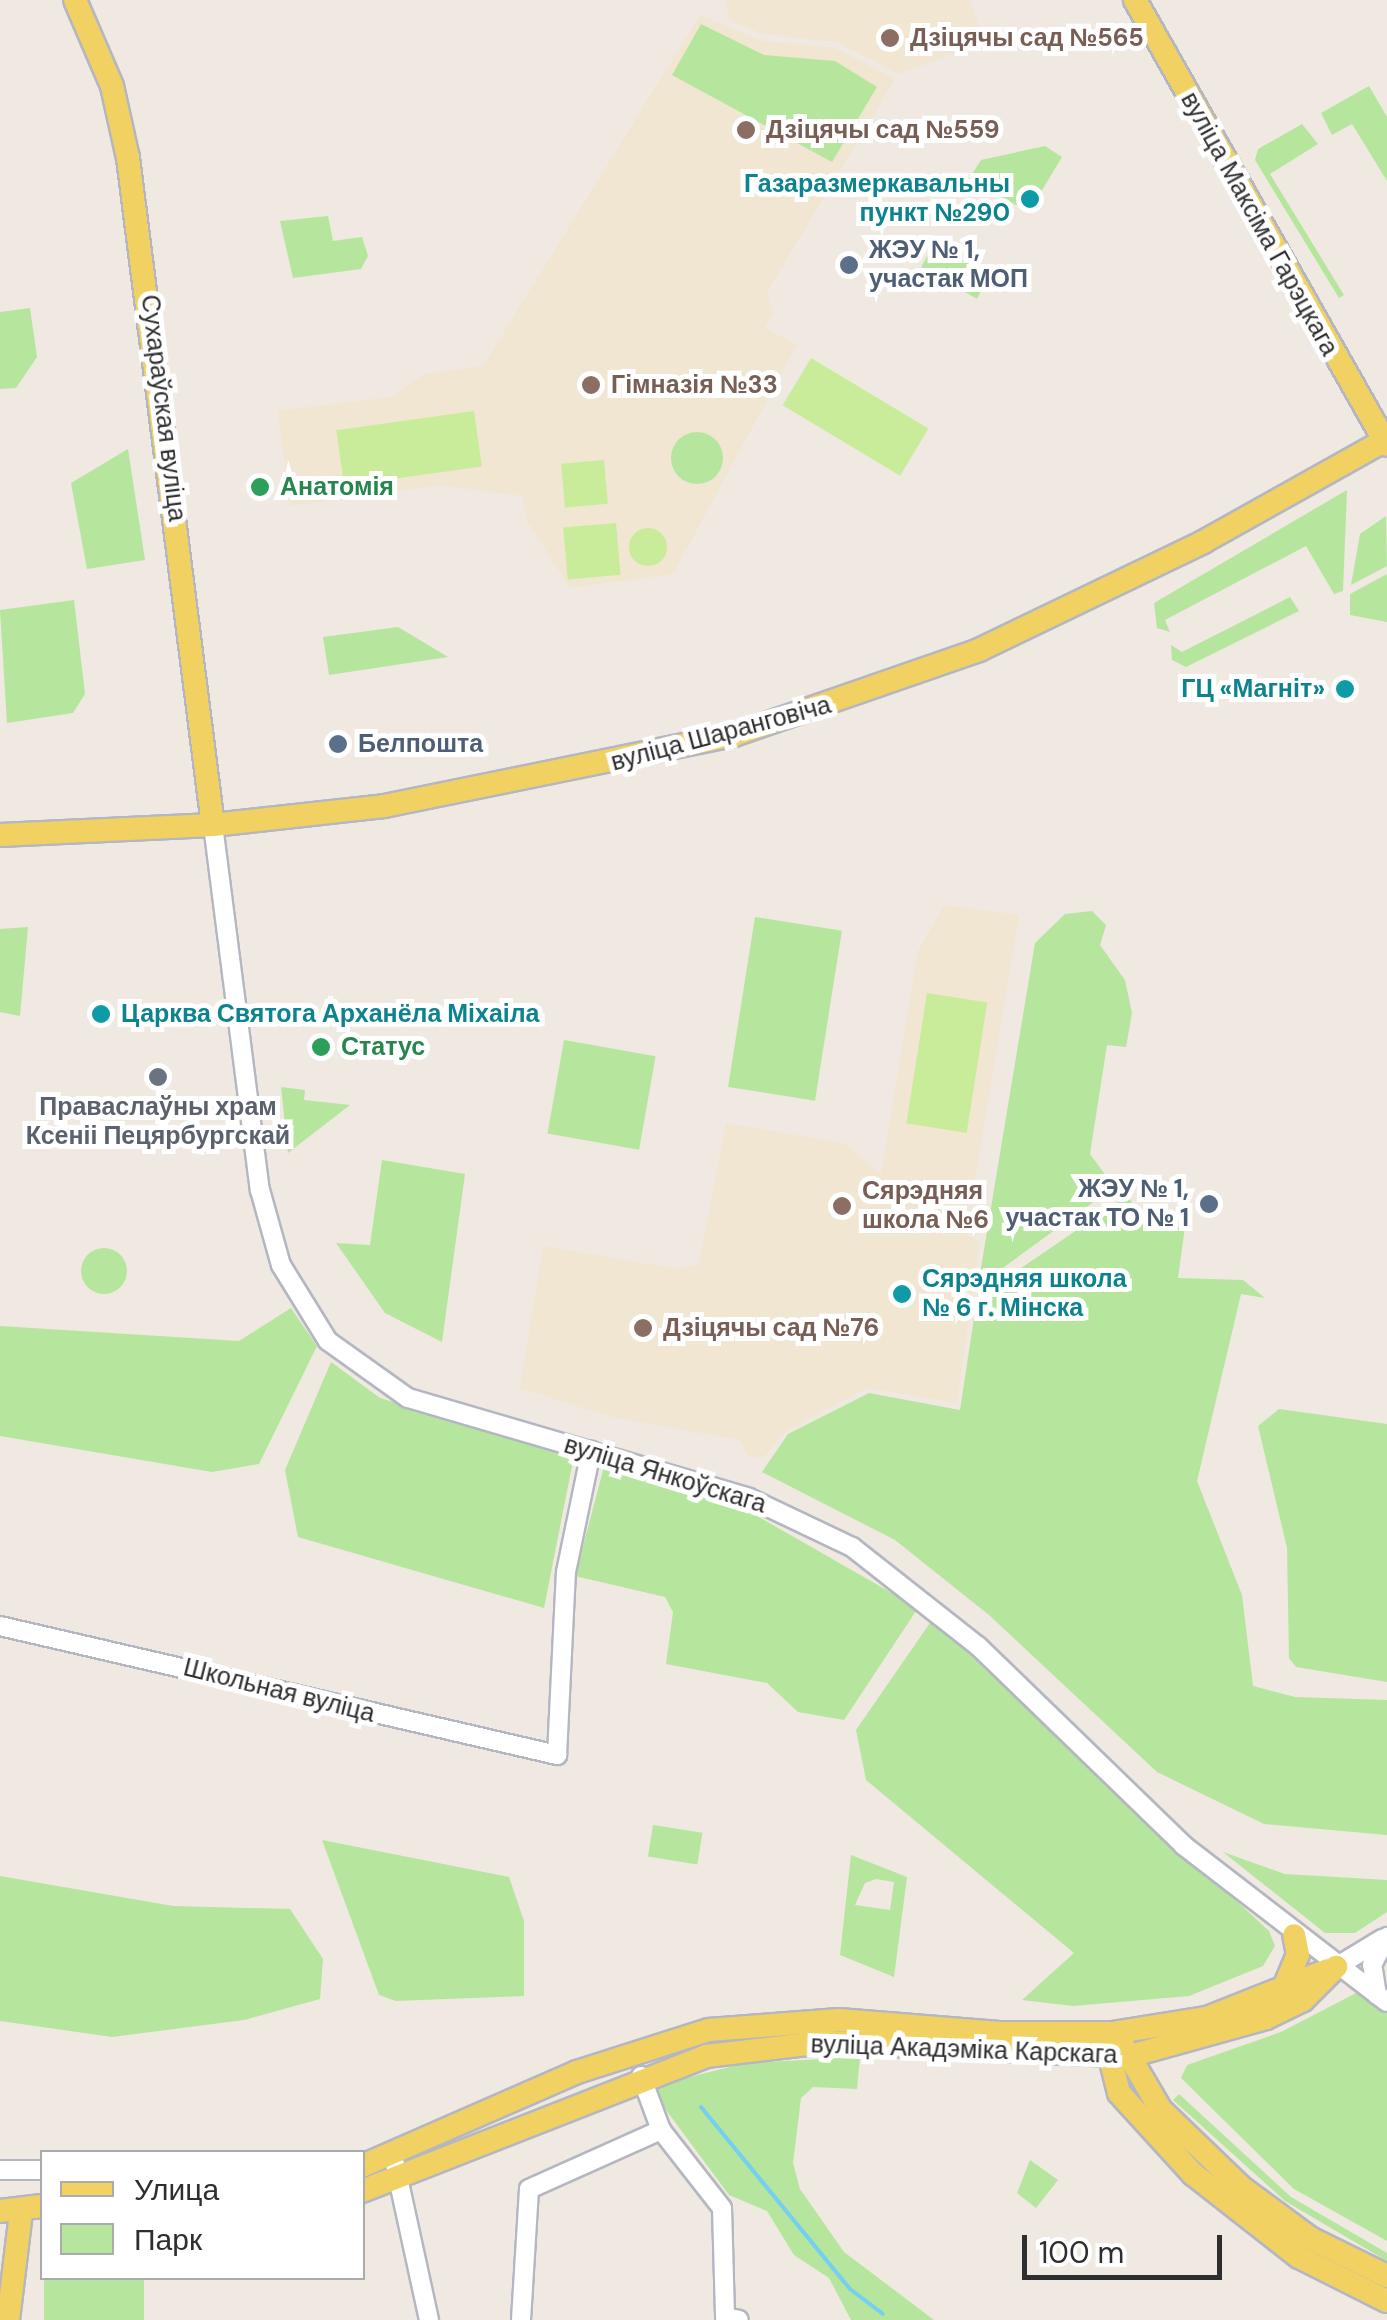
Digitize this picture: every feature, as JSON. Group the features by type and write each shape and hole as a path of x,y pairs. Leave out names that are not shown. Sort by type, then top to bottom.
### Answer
{"main road":[{"name":"Сухараўская вуліца","path":"74,0 112,86 128,158 213,825"},
{"name":"вуліца Максіма Гарэцкага","path":"1135,0 1386,442"},
{"name":"вуліца Шаранговіча","path":"0,835 213,825 490,790 734,735 878,690 1170,558 1386,442"},
{"path":"1285,1986 1298,1955 1294,1934"},
{"name":"вуліца Акадэміка Карскага","path":"365,2189 395,2166 592,2066 729,2027 828,2020 1002,2034 1112,2032 1208,2018 1336,1967"},
{"name":"вуліца Акадэміка Карскага","path":"365,2166 395,2166 641,2076 726,2052 816,2042 1106,2058 1171,2049 1303,2000 1336,1967"},
{"path":"1112,2032 1161,2110 1285,2221 1387,2276"},
{"path":"1112,2032 1106,2058 1145,2126 1227,2204 1299,2257 1387,2301"},
{"path":"1161,2110 1156,2083 1171,2049"},
{"path":"8,2320 26,2213"}],"street":[{"name":"вуліца Янкоўскага","path":"213,825 260,1190 281,1265 308,1316 355,1365 408,1398 750,1498 890,1572 1028,1691 1183,1845 1382,1999"},
{"name":"Школьная вуліца","path":"0,1626 557,1755 566,1572 592,1451"},
{"path":"1336,1967 1387,1937"},
{"path":"1382,1999 1374,1959 1387,1937"},
{"path":"641,2076 661,2130 722,2208 725,2317 739,2320"},
{"path":"521,2320 529,2189 661,2130"},
{"path":"395,2166 429,2320"},
{"path":"0,2170 34,2170 26,2213"}],"shaded area":[{"name":"Дзіцячы сад №565","path":"726,0 970,0 984,43 898,74 837,42 763,34 729,20"},
{"name":"Гімназія №33","path":"700,15 761,41 835,48 895,79 767,292 773,313 765,328 797,345 673,574 570,588 527,521 522,496 440,485 290,506 278,411 391,397 424,374 483,366"},
{"name":"Сярэдняя школа №6","path":"944,905 1019,915 966,1235 980,1242 957,1403 867,1388 786,1431 763,1458 748,1456 740,1440 612,1417 520,1388 543,1246 677,1269 699,1265 726,1123 846,1144 881,1175 918,951"}],"green space":[{"path":"701,24 764,55 835,61 877,87 832,162 672,75"},
{"path":"1369,86 1387,117 1387,181 1352,124 1332,135 1321,113"},
{"path":"1302,124 1318,144 1270,174 1344,295 1339,298 1255,160 1258,149"},
{"path":"1045,146 1062,157 1029,212 969,179 981,160"},
{"path":"328,216 333,241 362,237 368,256 361,269 293,278 280,221"},
{"path":"934,244 990,275 977,299 921,268"},
{"path":"30,308 37,357 16,388 0,389 0,312"},
{"path":"811,358 928,429 900,476 783,405"},
{"path":"474,411 482,466 344,486 336,430"},
{"path":"697,432 716,439 723,458 716,477 697,484 678,477 671,458 678,439"},
{"path":"128,449 145,560 87,569 71,483"},
{"path":"604,460 608,504 565,508 561,464"},
{"path":"1347,490 1343,591 1334,594 1306,546 1165,620 1170,632 1157,628 1154,603"},
{"path":"1386,516 1387,566 1351,585 1360,534"},
{"path":"616,523 621,575 568,579 563,528"},
{"path":"648,528 662,533 667,547 662,561 648,566 634,561 629,547 634,533"},
{"path":"1387,574 1387,622 1350,615 1350,594"},
{"path":"1290,597 1299,611 1186,667 1172,660 1171,645 1182,652"},
{"path":"74,600 85,694 73,713 7,723 0,610"},
{"path":"398,627 448,657 329,675 323,637"},
{"path":"1092,911 1106,925 1100,945 1125,980 1132,1013 1126,1047 1107,1045 1090,1154 1114,1187 978,1286 1035,943 1065,914"},
{"path":"755,917 842,931 815,1101 728,1087"},
{"path":"28,927 20,1016 0,1012 0,929"},
{"path":"927,993 987,1003 967,1133 906,1123"},
{"path":"564,1040 656,1056 639,1150 548,1134"},
{"path":"281,1087 305,1090 304,1100 350,1105 288,1153"},
{"path":"382,1160 465,1174 442,1342 385,1313 336,1243 370,1245"},
{"path":"1127,1196 1146,1221 1185,1227 1178,1278 1243,1280 1265,1298 1241,1294 1197,1481 1242,1595 1253,1686 1295,1697 1387,1700 1387,1835 1264,1824 1157,1772 989,1615 895,1540 762,1472 788,1434 869,1393 960,1410 977,1298"},
{"path":"104,1248 120,1255 127,1271 120,1287 104,1294 88,1287 81,1271 88,1255"},
{"path":"291,1308 317,1346 259,1464 212,1472 0,1436 0,1326 239,1341"},
{"path":"331,1362 380,1398 566,1454 572,1466 544,1608 298,1537 285,1470"},
{"path":"1279,1409 1387,1424 1387,1682 1296,1667 1289,1658 1287,1548 1258,1426"},
{"path":"604,1467 745,1509 918,1608 844,1720 798,1712 767,1683 666,1664 673,1612 665,1597 575,1576"},
{"path":"932,1620 1269,1931 1275,1946 1263,1966 1189,1996 1073,2006 1022,2000 1074,1953 866,1780 856,1730"},
{"path":"653,1825 702,1833 697,1864 648,1857"},
{"path":"322,1840 509,1877 524,1921 524,1996 396,2001 379,1995"},
{"path":"1223,1852 1285,1874 1387,1880 1387,1912 1355,1933 1325,1933"},
{"path":"851,1855 907,1877 894,1977 840,1955","holes":["876,1879 894,1882 890,1910 855,1905 865,1883"]},
{"path":"0,1876 173,1906 290,1909 323,1959 320,1999 244,2020 112,2037 0,2021"},
{"path":"1360,1991 1387,2008 1387,2241 1294,2189 1181,2078 1187,2065 1281,2032"},
{"path":"860,2057 857,2089 813,2087 801,2098 793,2163 800,2189 844,2252 934,2320 851,2320 829,2278 794,2255 767,2211 729,2195 649,2087 746,2063"},
{"path":"1179,2094 1291,2197 1387,2253 1387,2261 1285,2201 1173,2100"},
{"path":"1030,2160 1058,2180 1036,2208 1017,2193"},
{"path":"44,2280 144,2280 144,2320 44,2320"}],"waterway":[{"path":"701,2107 850,2289 883,2314"}],"place":[{"name":"Дзіцячы сад №565","path":"890,38"},
{"name":"Дзіцячы сад №559","path":"746,130"},
{"name":"Газаразмеркавальны пункт №290","path":"1030,199"},
{"name":"ЖЭУ № 1, участак МОП","path":"849,265"},
{"name":"Гімназія №33","path":"591,385"},
{"name":"Анатомія","path":"260,487"},
{"name":"ГЦ «Магніт»","path":"1345,689"},
{"name":"Белпошта","path":"338,744"},
{"name":"Царква Святога Арханёла Міхаіла","path":"101,1014"},
{"name":"Статус","path":"321,1047"},
{"name":"Праваслаўны храм Ксеніі Пецярбургскай","path":"158,1077"},
{"name":"ЖЭУ № 1, участак ТО № 1","path":"1209,1204"},
{"name":"Сярэдняя школа №6","path":"842,1206"},
{"name":"Сярэдняя школа № 6 г. Мінска","path":"902,1294"},
{"name":"Дзіцячы сад №76","path":"643,1328"}]}
